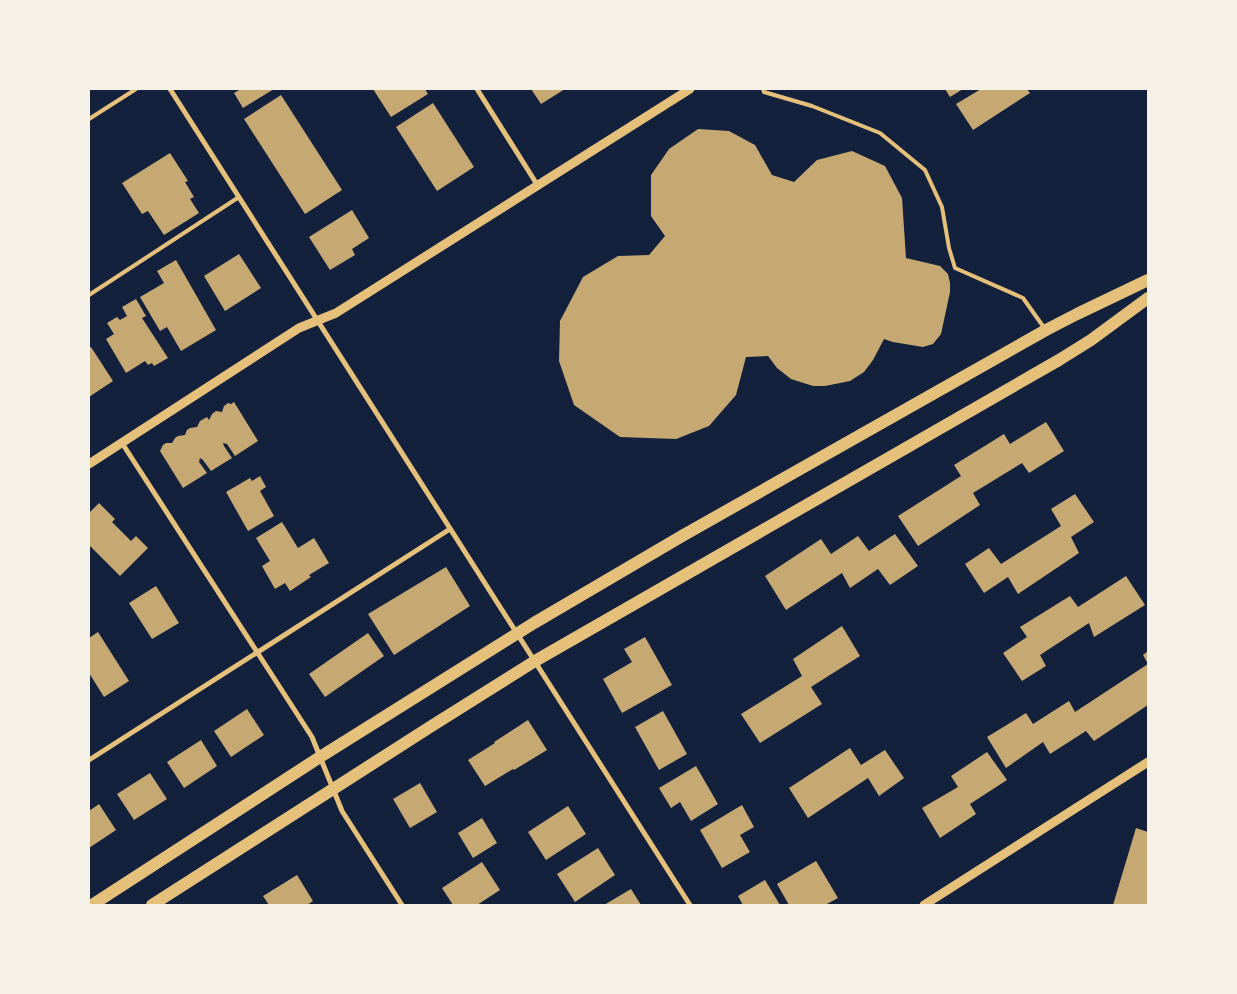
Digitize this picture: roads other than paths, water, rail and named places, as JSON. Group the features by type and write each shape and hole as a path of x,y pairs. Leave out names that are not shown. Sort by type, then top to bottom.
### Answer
{"main road":[{"path":"92,905 320,757 518,634 682,536 1046,330 1148,280"},
{"path":"152,905 535,661 1059,360 1148,298"}],"street":[{"path":"170,89 690,905"},
{"path":"477,89 538,186"},
{"path":"89,464 300,328 336,313 690,89"},
{"path":"122,443 312,737 342,812 402,905"},
{"path":"89,760 450,529"},
{"path":"924,905 1148,762"}],"lane":[{"path":"89,119 136,89"},
{"path":"762,89 764,92 812,106 880,133 925,170 942,208 949,248 955,268 1023,298 1046,330"},
{"path":"89,295 239,197"}]}
